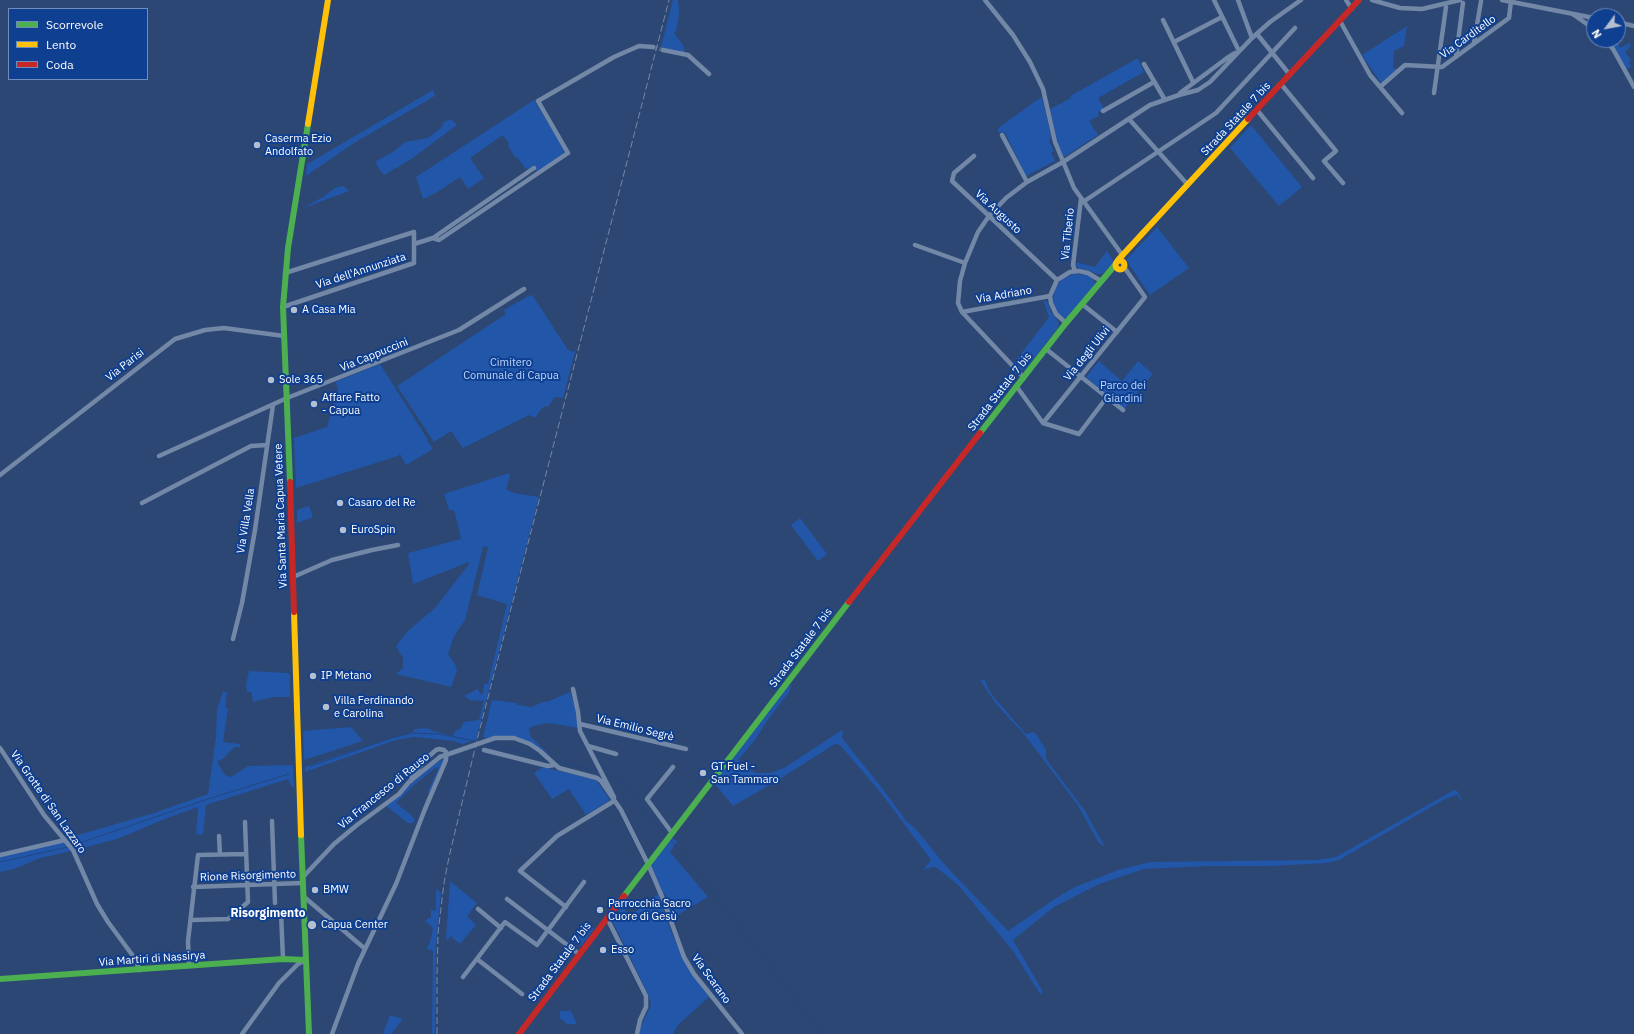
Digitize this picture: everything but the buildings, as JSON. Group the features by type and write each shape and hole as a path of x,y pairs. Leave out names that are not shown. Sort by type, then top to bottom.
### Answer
{"main road":[{"name":"Via Santa Maria Capua Vetere","path":"309,1034 302,881 283,307 285,273 328,0"},
{"name":"Strada Statale 7 bis","path":"518,1034 938,485 1066,323 1103,279 1121,264 1128,251 1359,0"},
{"name":"Via Martiri di Nassirya","path":"0,979 283,960 306,960"}],"street":[{"path":"985,0 1013,35 1030,62 1040,82 1055,142 1062,162 1074,188 1121,264"},
{"path":"1214,0 1239,51"},
{"path":"1238,0 1255,36 1290,75"},
{"path":"1024,378 962,312 958,303 965,264 978,232 989,216 1006,198 1027,182 1062,162 1150,105 1198,90 1210,82 1255,36 1301,0"},
{"path":"1346,0 1352,9"},
{"path":"1372,0 1400,8 1422,9 1462,2 1456,57"},
{"path":"1502,0 1586,16"},
{"path":"1474,43 1481,1"},
{"name":"Via Carditello","path":"1380,87 1405,65 1442,67 1509,18 1511,2"},
{"path":"1434,93 1446,7"},
{"path":"1571,13 1586,23"},
{"path":"1174,42 1222,17"},
{"path":"1163,20 1193,82"},
{"path":"1340,21 1366,68 1402,113"},
{"path":"1082,201 1159,152 1216,113 1295,28"},
{"path":"433,238 438,240 568,154 538,101 614,57 639,46 653,47"},
{"path":"1612,48 1634,87"},
{"path":"663,50 688,55 709,74"},
{"path":"1179,95 1193,82 1239,51"},
{"path":"1144,64 1164,100"},
{"path":"1103,111 1154,82"},
{"path":"1281,84 1336,151 1324,161 1343,184"},
{"path":"1257,110 1313,178"},
{"path":"1128,119 1188,185"},
{"path":"1002,135 1027,182"},
{"name":"Via Augusto","path":"974,156 954,173 952,181 1057,280"},
{"path":"414,244 433,238 534,168"},
{"name":"Via Tiberio","path":"1075,271 1073,265 1082,201"},
{"name":"Via dell'Annunziata","path":"283,307 414,263 414,232 285,273"},
{"path":"915,245 965,264"},
{"name":"Via degli Ulivi","path":"1043,423 1145,296 1121,264"},
{"path":"1066,323 1056,314 1050,296 1057,280 1065,274 1075,271 1088,273 1103,279"},
{"name":"Via Cappuccini","path":"159,456 287,398 459,330 524,289"},
{"name":"Via Adriano","path":"962,312 1050,296"},
{"path":"1082,304 1117,332"},
{"name":"Via Parisi","path":"0,475 175,339 205,330 224,328 284,336"},
{"path":"1046,349 1123,410"},
{"path":"1016,387 1043,423 1079,434 1107,397"},
{"name":"Via Villa Vella","path":"233,639 242,603 255,530 273,405"},
{"path":"142,503 251,446 267,445"},
{"path":"293,577 332,560 398,545"},
{"path":"573,690 580,731 621,810"},
{"name":"Via Emilio Segrè","path":"580,724 686,749"},
{"name":"Via Francesco di Rauso","path":"302,881 334,844 399,794 411,781 440,758 495,738 514,738 530,744 540,751 554,765"},
{"path":"588,746 616,754"},
{"name":"Via Grotte di San Lazzaro","path":"0,748 44,815 73,850 97,904 133,956 140,970"},
{"path":"332,1034 364,948 396,884 446,760 446,752 444,750 436,750 412,776 411,781"},
{"path":"484,750 547,766 554,765 559,768 599,779 621,810"},
{"path":"672,833 646,799 674,767"},
{"path":"566,907 520,871 557,836 614,801"},
{"name":"Via Scarano","path":"621,810 648,864 663,899 684,957 694,974 742,1034"},
{"path":"272,821 275,903"},
{"path":"191,920 228,919 248,902 245,822"},
{"path":"219,836 220,855"},
{"path":"0,855 66,841"},
{"name":"Rione Risorgimento","path":"189,966 188,941 198,855 246,854"},
{"name":"Rione Risorgimento","path":"194,887 274,884 302,881"},
{"path":"463,977 506,922 536,945 584,882"},
{"path":"303,896 364,948"},
{"path":"507,899 579,954"},
{"path":"478,909 501,928"},
{"path":"281,913 283,960"},
{"path":"606,918 646,996 646,1007 640,1020 637,1034"},
{"path":"477,959 522,994"},
{"path":"242,1034 279,983 298,964 306,960"}],"green space":[{"path":"673,0 678,0 679,14 676,32 674,33 683,45 685,54 661,47"},
{"path":"1407,26 1404,46 1394,51 1393,68 1397,70 1381,83 1362,55"},
{"path":"1629,43 1631,46 1625,52 1631,60 1629,62 1631,66 1626,70 1613,48 1626,48 1626,45"},
{"path":"1138,58 1144,72 1098,98 1104,109 1098,113 1099,116 1089,121 1098,135 1064,157 1058,145 1050,109 1071,98 1070,96"},
{"path":"433,90 435,95 433,97 354,143 306,176 307,164"},
{"path":"1042,98 1048,122 1051,138 1049,141 1054,151 1051,153 1055,161 1026,176 1005,133 998,132 998,128"},
{"path":"534,100 564,149 563,155 538,171 530,170 525,168 518,158 515,157 503,135 470,158 484,178 468,189 460,177 439,191 423,199 416,177"},
{"path":"451,119 457,125 410,160 384,175 377,166 376,161 393,152 405,142 428,138 441,128 444,122"},
{"path":"1251,125 1302,187 1279,206 1230,148"},
{"path":"342,186 349,191 301,209 323,197 335,188"},
{"path":"1157,227 1189,268 1150,295 1126,260"},
{"path":"1107,251 1114,262 1102,274 1097,274 1078,268 1074,263 1095,267"},
{"path":"1074,274 1088,275 1093,278 1095,284 1067,318 1065,318 1058,314 1053,301 1054,293 1057,285 1063,279"},
{"name":"Cimitero Comunale di Capua","path":"530,295 533,296 568,350 573,352 575,350 563,398 555,397 548,407 546,406 542,408 535,418 529,415 463,448 451,431 434,442 397,386 506,314 504,310"},
{"path":"1043,300 1048,303 1051,312 1058,321 1059,326 1025,370 1021,370 1014,363 1049,317"},
{"name":"Parco dei Giardini","path":"1099,361 1122,381 1138,361 1153,374 1124,409 1086,377"},
{"path":"380,364 433,449 406,465 400,454 398,456 296,488 294,438 327,427 338,389 335,382"},
{"path":"509,473 510,476 506,489 514,493 539,497 476,740 462,744 454,741 414,737 396,740 305,772 305,767 413,732 415,729 427,728 453,736 455,731 461,728 464,722 479,720 484,701 470,700 464,696 478,689 480,694 483,693 484,684 488,684 507,604 477,595 488,547 483,547 465,620 454,636 448,654 457,670 451,687 396,674 403,668 403,658 396,646 409,630 435,608 469,564 469,562 413,584 408,553 461,539 455,513 453,510 449,510 444,494"},
{"path":"309,506 313,517 297,523 297,510"},
{"path":"800,518 827,554 818,561 791,525"},
{"path":"249,671 290,674 290,697 274,697 252,702 251,692 247,692 246,685"},
{"path":"980,680 985,680 993,696 1026,734 1034,732 1036,734 1046,750 1046,758 1049,763 1085,811 1105,847 1099,843 1077,804 1024,734 996,704"},
{"path":"789,685 791,685 789,692 755,740 738,760 748,769 757,773 770,773 784,768 842,730 842,738 907,822 914,827 945,865 1008,931 1056,898 1075,887 1118,870 1150,862 1317,860 1336,857 1454,790 1457,791 1462,799 1461,800 1457,795 1445,799 1339,860 1327,863 1144,869 1099,884 1054,907 1013,940 1043,992 1040,994 1013,951 959,886 937,868 933,867 923,870 931,860 881,793 840,745 835,744 775,782 733,806 714,783"},
{"path":"223,692 227,692 225,708 228,708 223,742 240,744 241,747 234,747 224,758 217,762 225,775 231,777 248,766 293,765 294,788 288,779 206,805 203,835 196,834 198,807 117,839 75,850 69,842 72,840 71,837 154,813 208,794 216,737 217,709"},
{"path":"570,692 578,715 578,728 549,723 529,728 530,736 552,758 533,744 498,736 483,737 492,700 517,703 517,705 531,707"},
{"path":"351,727 363,741 304,760 303,731"},
{"path":"445,758 430,794 428,792 439,767 435,768 413,786 396,803 412,816 415,820 413,823 408,823 386,806 434,764"},
{"path":"543,767 596,780 610,800 586,815 569,789 552,799 534,773"},
{"path":"672,838 678,842 673,846 670,852 708,897 671,919 666,896 662,892 651,865"},
{"path":"63,842 72,851 40,858 14,869 0,872 0,856"},
{"path":"450,881 477,903 467,916 476,925 460,944 450,936 448,940 446,938"},
{"path":"436,889 441,893 436,944 435,1034 432,1034 433,952 432,950 427,949 433,928 425,921 431,917 431,910 436,911"},
{"path":"658,894 671,931 685,962 709,997 678,1025 673,1034 640,1034 640,1029 651,1003 612,920 623,906 629,917"},
{"path":"588,924 594,929 581,946 575,941"},
{"path":"560,1011 571,1011 577,1024 566,1024 560,1019"},
{"path":"390,1015 403,1019 391,1034 383,1034"}],"waterway":[{"path":"311,766 391,738 412,733 439,734 475,741"},
{"path":"484,743 544,758"},
{"path":"555,761 597,771"},
{"path":"71,846 211,798 289,774"},
{"path":"606,774 620,781 630,791 666,835"},
{"path":"671,840 823,1034"},
{"path":"0,862 68,847"}],"tunnel":[{"path":"653,47 663,50"}],"railway":[{"path":"437,1034 438,933 444,883 449,857 478,736 669,0"}],"traffic: fast":[{"path":"290,482 283,307 288,248 308,124"},
{"path":"980,433 1066,323 1115,265"},
{"path":"624,896 849,602"},
{"path":"301,835 309,1034"},
{"path":"0,979 283,959 306,960"}],"traffic: slow":[{"path":"308,124 328,0"},
{"path":"1118,260 1248,119"},
{"path":"1120,260 1125,265 1120,270 1115,265 1120,260"},
{"path":"294,612 301,835"}],"traffic: jam":[{"path":"1248,119 1359,0"},
{"path":"849,602 980,433"},
{"path":"290,482 294,612"},
{"path":"519,1034 624,896"}],"place":[{"name":"Caserma Ezio Andolfato","path":"257,145"},
{"name":"A Casa Mia","path":"294,310"},
{"name":"Sole 365","path":"271,380"},
{"name":"Affare Fatto - Capua","path":"314,404"},
{"name":"Casaro del Re","path":"340,503"},
{"name":"EuroSpin","path":"343,530"},
{"name":"IP Metano","path":"313,676"},
{"name":"Villa Ferdinando e Carolina","path":"326,707"},
{"name":"GT Fuel - San Tammaro","path":"703,773"},
{"name":"BMW","path":"315,890"},
{"name":"Parrocchia Sacro Cuore di Gesù","path":"600,910"},
{"name":"Capua Center","path":"312,925"},
{"name":"Esso","path":"603,950"}],"district":[{"name":"Risorgimento","path":"268,914"}]}
